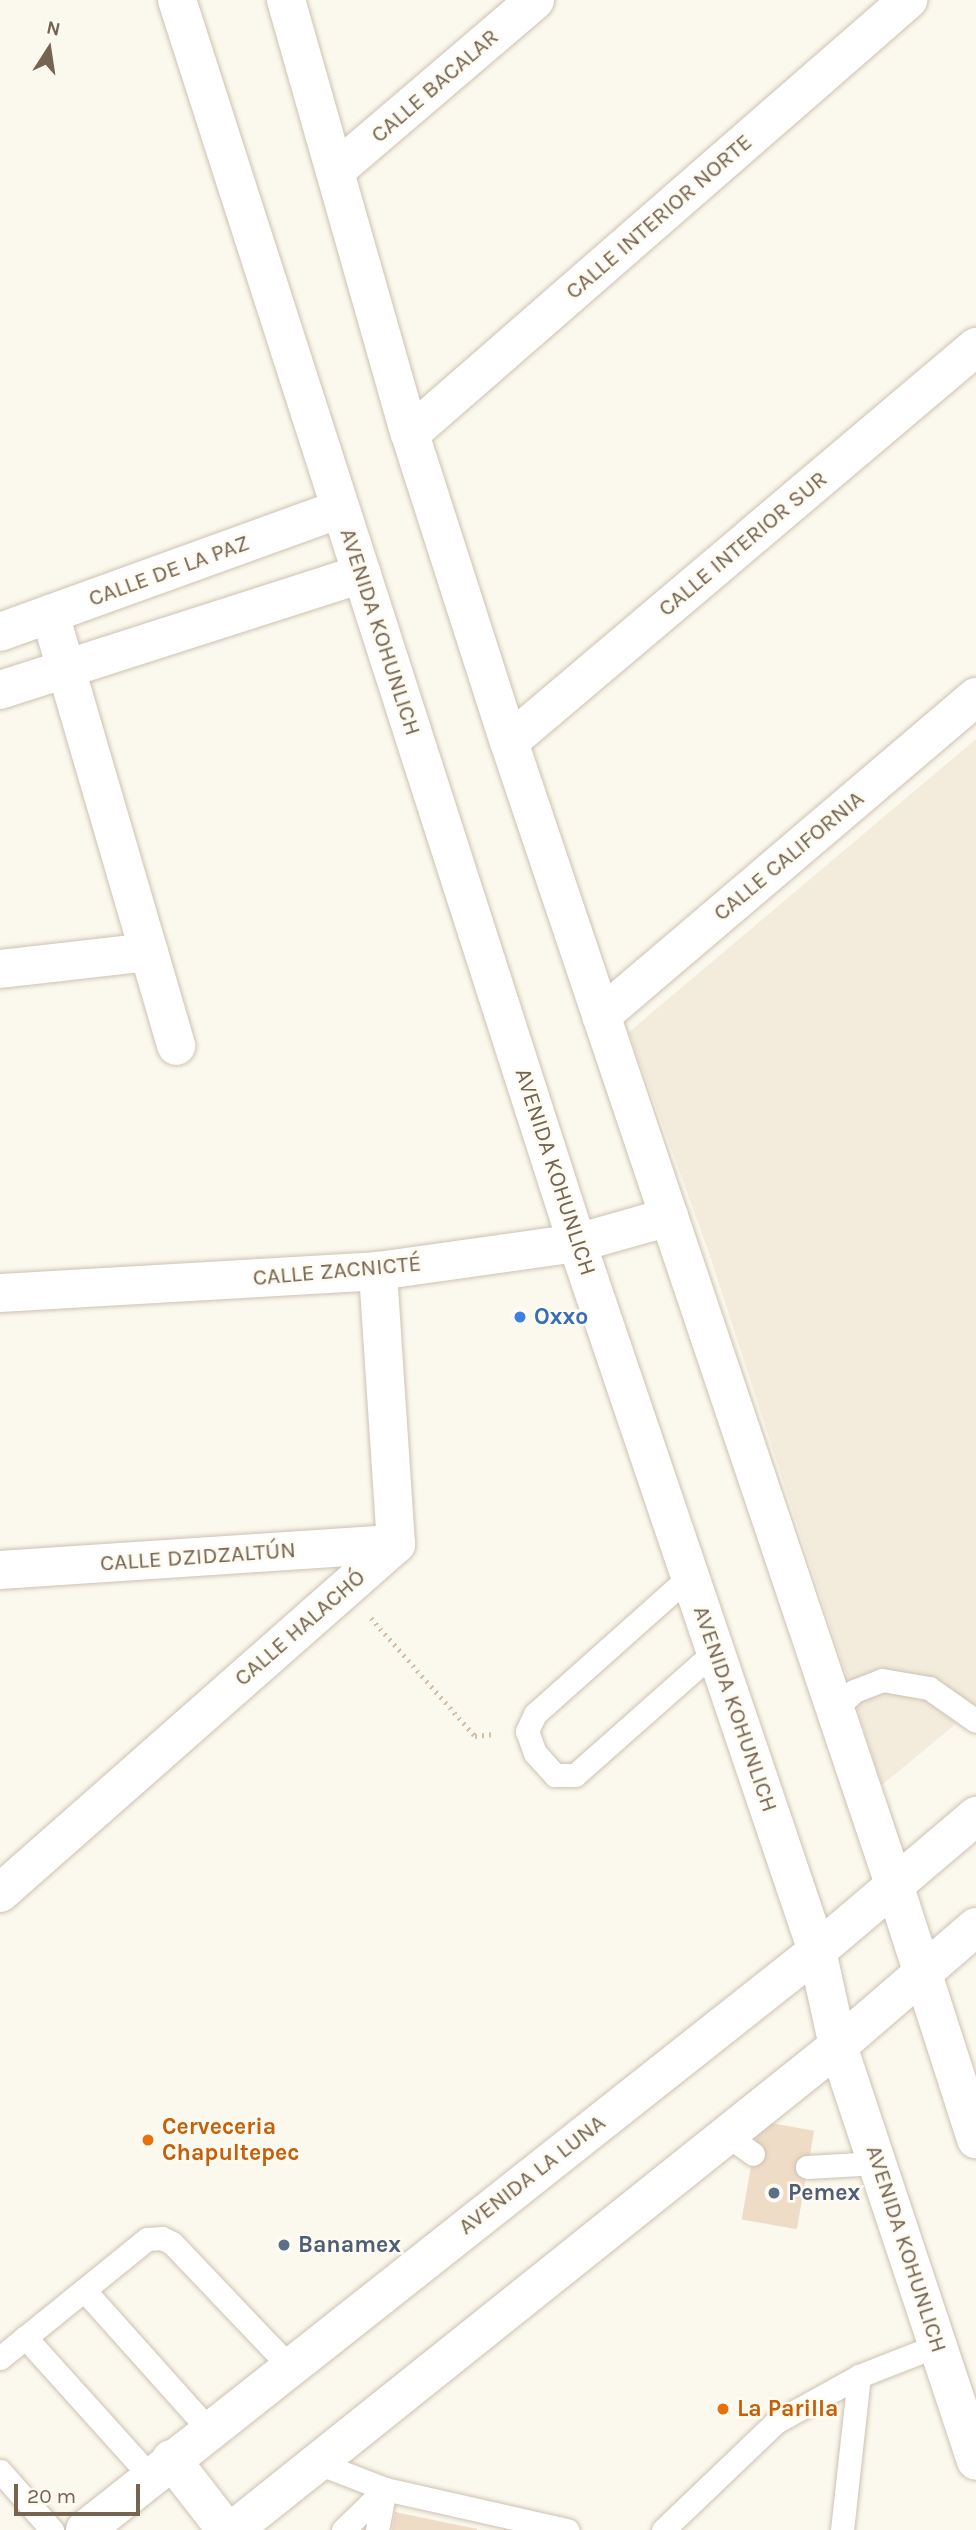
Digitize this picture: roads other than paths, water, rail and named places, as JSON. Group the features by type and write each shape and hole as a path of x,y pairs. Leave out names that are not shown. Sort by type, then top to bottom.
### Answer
{"street":[{"name":"AVENIDA KOHUNLICH","path":"177,0 577,1243 817,1951 838,2046 976,2461"},
{"path":"286,0 410,434 509,742 835,1709 976,2139"},
{"name":"CALLE BACALAR","path":"335,171 535,0"},
{"name":"CALLE INTERIOR NORTE","path":"410,434 908,0"},
{"name":"CALLE INTERIOR SUR","path":"509,742 976,347"},
{"name":"CALLE DE LA PAZ","path":"0,632 339,509"},
{"path":"0,690 362,574"},
{"path":"50,614 176,1046"},
{"name":"CALLE CALIFORNIA","path":"601,1016 976,697"},
{"path":"0,969 149,953"},
{"name":"CALLE ZACNICTÉ","path":"0,1293 378,1271 577,1243 669,1217"},
{"path":"378,1271 396,1544"},
{"name":"CALLE DZIDZALTÚN","path":"0,1570 396,1544"},
{"name":"CALLE HALACHÓ","path":"0,1893 396,1544"},
{"name":"AVENIDA LA LUNA","path":"85,2530 817,1951 976,1816"},
{"path":"233,2530 740,2144 838,2046 976,1927"},
{"path":"161,2468 226,2530"}],"lane":[{"path":"691,1576 535,1714 527,1731 535,1753 555,1774 575,1774 715,1651"},
{"path":"835,1709 854,1691 882,1680 929,1688 976,1721"},
{"path":"807,2166 877,2163"},
{"path":"0,2358 147,2239 162,2238 173,2243 289,2366"},
{"path":"84,2290 209,2430"},
{"path":"26,2337 161,2468"},
{"path":"663,2530 776,2422 859,2376 938,2345"},
{"path":"842,2530 859,2376"},
{"path":"318,2463 386,2489 567,2530"},
{"path":"0,2471 52,2530"},
{"path":"342,2530 386,2489"},
{"path":"377,2530 386,2489"}],"place":[{"name":"Oxxo","path":"520,1317"},
{"name":"Cerveceria Chapultepec","path":"148,2140"},
{"name":"Pemex","path":"774,2193"},
{"name":"Banamex","path":"284,2245"},
{"name":"La Parilla","path":"723,2409"}]}
